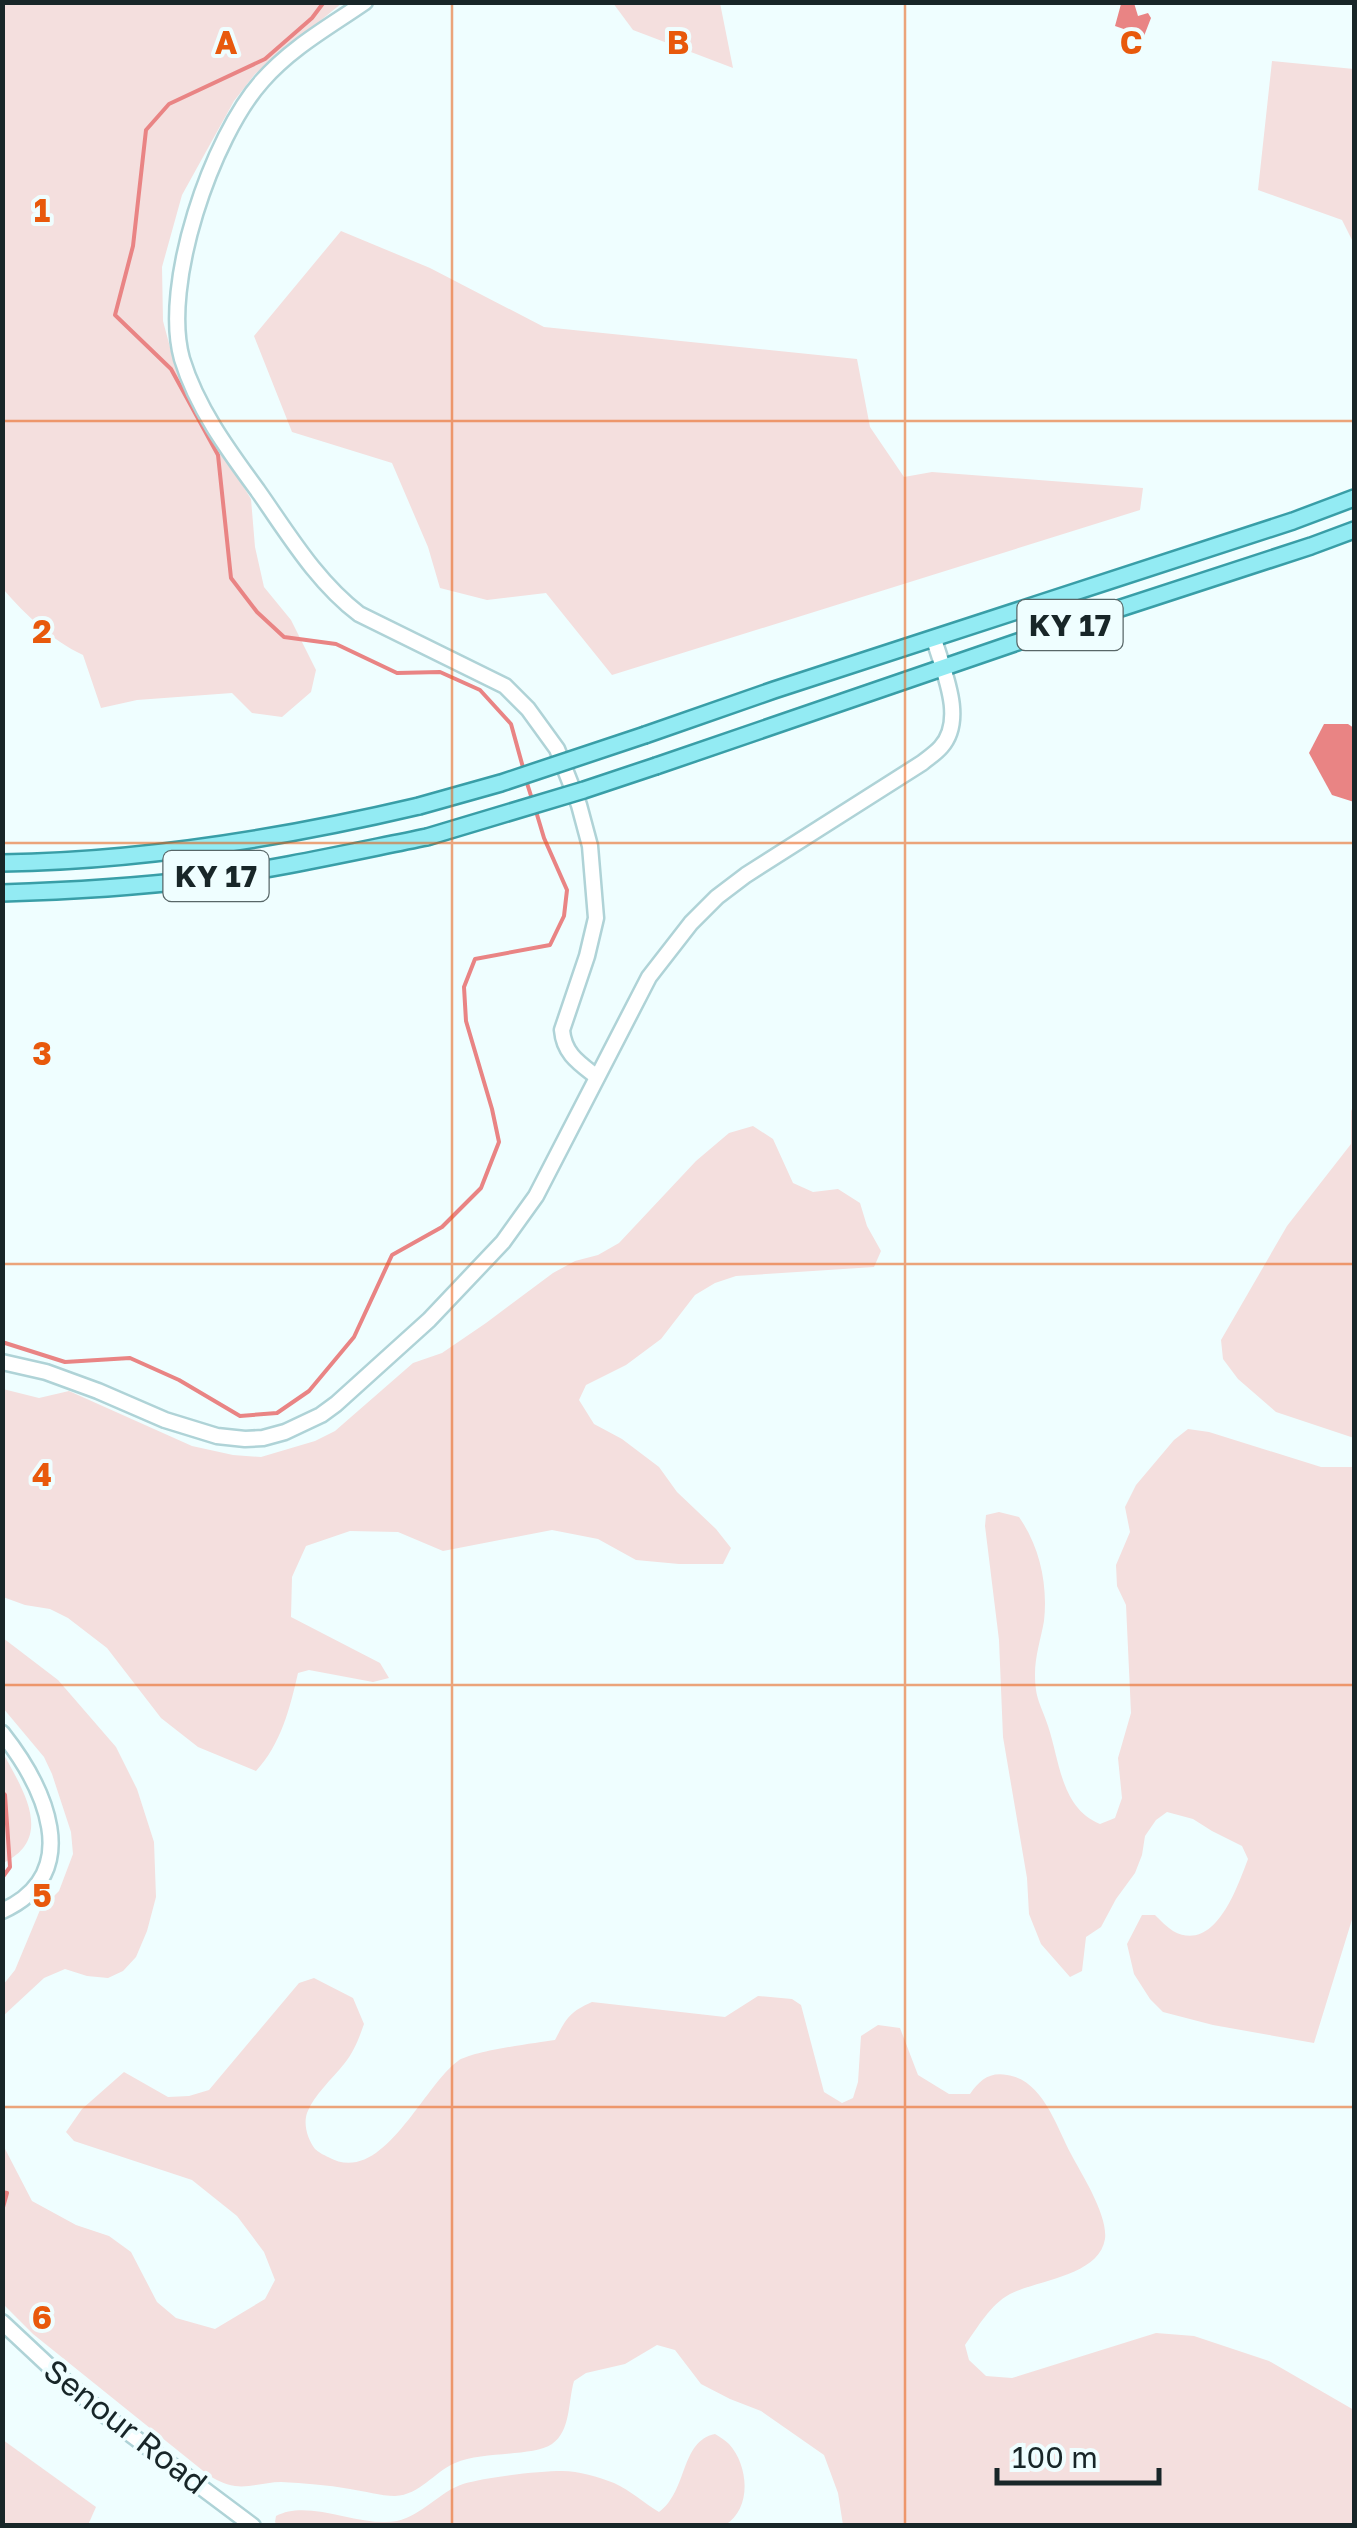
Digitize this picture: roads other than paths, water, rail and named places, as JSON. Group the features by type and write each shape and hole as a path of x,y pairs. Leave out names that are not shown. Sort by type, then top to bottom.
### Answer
{"main road":[{"path":"365,2 295,48 239,110 201,194 188,241 176,314 177,336 201,405 228,449 316,574 339,599 359,614 505,686 528,708 557,749 590,846 596,918 562,1038 568,1054 597,1077"},
{"name":"KY 17","path":"2,862 107,857 259,838 418,806 502,783 1293,522 1354,498"},
{"name":"KY 17","path":"2,893 111,888 203,878 427,837 584,790 1354,530"},
{"path":"2,1362 46,1372 164,1420 217,1436 263,1438 306,1423 336,1404 429,1320 503,1242 536,1196 649,977 691,923 746,875 941,747 950,732 953,710 934,639"},
{"path":"2,1733 28,1768 41,1794 49,1816 51,1844 38,1882 20,1902 2,1911"},
{"name":"Senour Road","path":"2,2322 106,2416 254,2526"}],"waterway":[{"path":"324,2 312,18 265,59 169,104 146,130 133,246 115,315 171,369 218,455 231,578 257,612 284,637 336,644 397,673 440,672 480,690 511,724 524,771"},
{"path":"526,780 532,799"},
{"path":"2,1342 65,1362 130,1358 179,1380 240,1416 277,1413 309,1391 354,1337 392,1255 442,1227 481,1188 499,1142 466,1021 464,987 475,959 550,945 564,916 567,890 535,808"},
{"path":"2,1792 10,1867 2,1878"},
{"path":"2,2192 7,2193 2,2211"}]}
